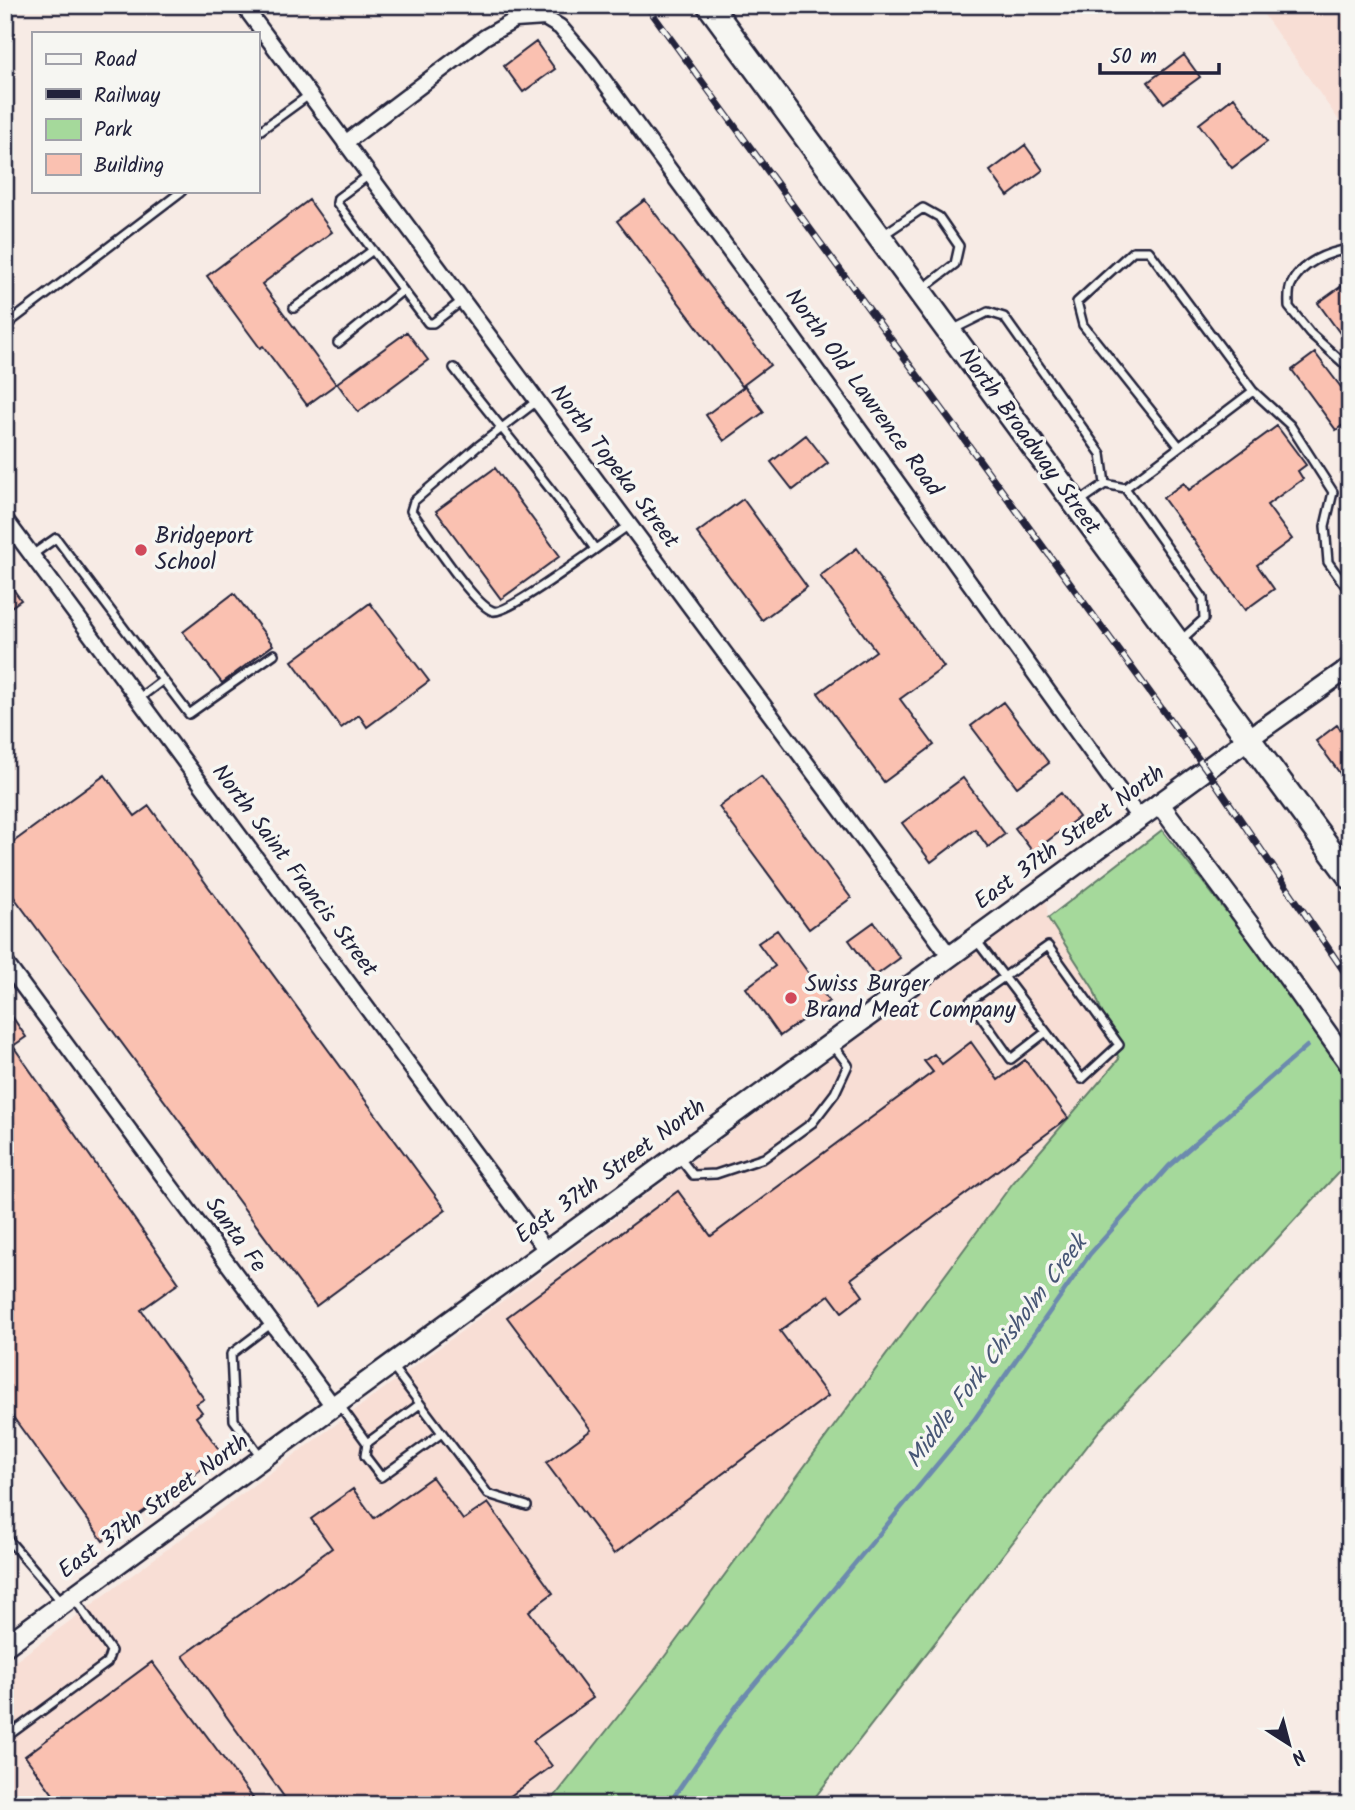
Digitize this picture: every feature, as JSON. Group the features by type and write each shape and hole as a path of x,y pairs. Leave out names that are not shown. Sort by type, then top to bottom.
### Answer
{"main road":[{"name":"North Broadway Street","path":"709,5 1350,877"},
{"name":"East 37th Street North","path":"5,1646 1248,739"}],"street":[{"name":"North Topeka Street","path":"243,5 949,955"},
{"name":"North Old Lawrence Road","path":"345,143 485,37 515,20 545,18 560,27 590,62 778,317 1139,818"},
{"name":"North Saint Francis Street","path":"5,519 546,1250"},
{"path":"1248,739 1350,667"},
{"path":"1159,803 1350,1065"},
{"name":"Santa Fe","path":"5,962 335,1405"}],"lane":[{"path":"259,132 309,95"},
{"path":"369,175 337,201 373,250 431,324 462,301"},
{"path":"5,326 181,192"},
{"path":"879,238 923,208 939,217 959,246 955,264 918,291"},
{"path":"1350,249 1331,252 1302,269 1290,286 1289,307 1310,332 1350,369"},
{"path":"294,308 373,250"},
{"path":"1179,446 1083,325 1077,302 1133,251 1149,251 1253,391 1290,425 1333,492 1325,526 1328,562 1350,592"},
{"path":"338,343 403,290"},
{"path":"948,332 988,312 1004,317 1101,454 1105,484"},
{"path":"453,368 540,473 595,549"},
{"path":"1125,488 1253,391"},
{"path":"537,401 414,501 411,511 474,596 492,611 502,611 531,594 629,525"},
{"path":"1075,505 1105,484 1125,488 1203,598 1204,620 1177,644"},
{"path":"32,555 56,538 189,714 274,653"},
{"path":"138,699 163,680"},
{"path":"974,937 1004,976 1082,1079 1119,1045 1048,946 1004,976 970,1000 1011,1059 1046,1032"},
{"path":"677,1154 693,1175 716,1174 764,1158 812,1123 835,1093 848,1065 830,1042"},
{"path":"262,1458 234,1420 230,1354 272,1323"},
{"path":"390,1364 488,1494 527,1506"},
{"path":"420,1404 368,1443 365,1456 381,1478 442,1433"},
{"path":"335,1405 368,1443"},
{"path":"5,1536 68,1600 111,1651 107,1663 5,1738"}],"shaded area":[{"path":"1257,5 1350,5 1350,136"},
{"path":"1046,899 1048,918 1093,988 1119,1059 1012,1184 654,1671 548,1805 5,1805 5,1669"}],"green space":[{"path":"1162,830 1350,1069 1350,1160 1099,1431 809,1805 548,1805 654,1671 1012,1184 1119,1059 1093,988 1048,918"}],"building":[{"path":"536,42 555,69 523,92 504,66"},
{"path":"1184,55 1200,77 1164,103 1148,82"},
{"path":"1234,97 1267,142 1232,168 1199,124"},
{"path":"1025,145 1043,170 1008,196 990,171"},
{"path":"309,200 332,232 262,284 336,384 307,405 263,346 260,348 207,276"},
{"path":"645,200 770,365 742,386 617,221"},
{"path":"1350,280 1350,347 1318,303"},
{"path":"407,332 428,360 358,412 337,383"},
{"path":"1315,353 1350,399 1350,420 1336,430 1292,370"},
{"path":"745,386 764,412 724,441 706,415"},
{"path":"1277,426 1306,465 1298,471 1303,479 1267,505 1292,539 1257,565 1274,589 1245,610 1163,498 1184,483 1189,490"},
{"path":"806,435 828,463 793,490 771,462"},
{"path":"495,468 560,556 501,599 436,511"},
{"path":"743,499 807,587 762,620 697,533"},
{"path":"857,548 944,667 900,699 934,745 884,782 818,693 876,651 820,576"},
{"path":"5,578 21,600 5,611"},
{"path":"234,593 273,645 222,683 183,632"},
{"path":"370,603 429,681 367,727 359,715 341,728 292,661"},
{"path":"1003,702 1049,763 1017,787 971,726"},
{"path":"1337,725 1350,743 1350,787 1316,741"},
{"path":"105,775 135,816 149,806 446,1210 316,1306 5,885 5,848"},
{"path":"761,776 851,898 809,929 719,807"},
{"path":"963,778 1005,834 988,847 975,829 931,862 902,823"},
{"path":"1061,793 1079,817 1033,852 1015,828"},
{"path":"874,922 900,958 875,976 849,940"},
{"path":"777,930 829,1001 780,1036 746,988 775,966 758,943"},
{"path":"5,1006 26,1037 13,1046 179,1283 141,1310 204,1399 196,1404 202,1412 196,1417 222,1454 103,1541 5,1406"},
{"path":"971,1042 998,1080 1025,1060 1068,1118 851,1279 863,1296 842,1312 829,1295 780,1331 828,1396 614,1554 546,1463 591,1430 507,1317 678,1191 711,1236 933,1072 924,1061 934,1054 942,1064"},
{"path":"432,1477 463,1520 488,1503 553,1593 529,1611 593,1698 533,1741 552,1766 498,1805 290,1805 183,1656 332,1548 311,1519 353,1489 374,1518"},
{"path":"152,1662 258,1805 61,1805 25,1756"}],"waterway":[{"name":"Middle Fork Chisholm Creek","path":"668,1805 738,1704 974,1420 1090,1254 1169,1166 1307,1046"}],"railway":[{"path":"646,5 1206,769 1350,980"}],"place":[{"name":"Bridgeport School","path":"141,550"},
{"name":"Swiss Burger Brand Meat Company","path":"791,998"}]}
